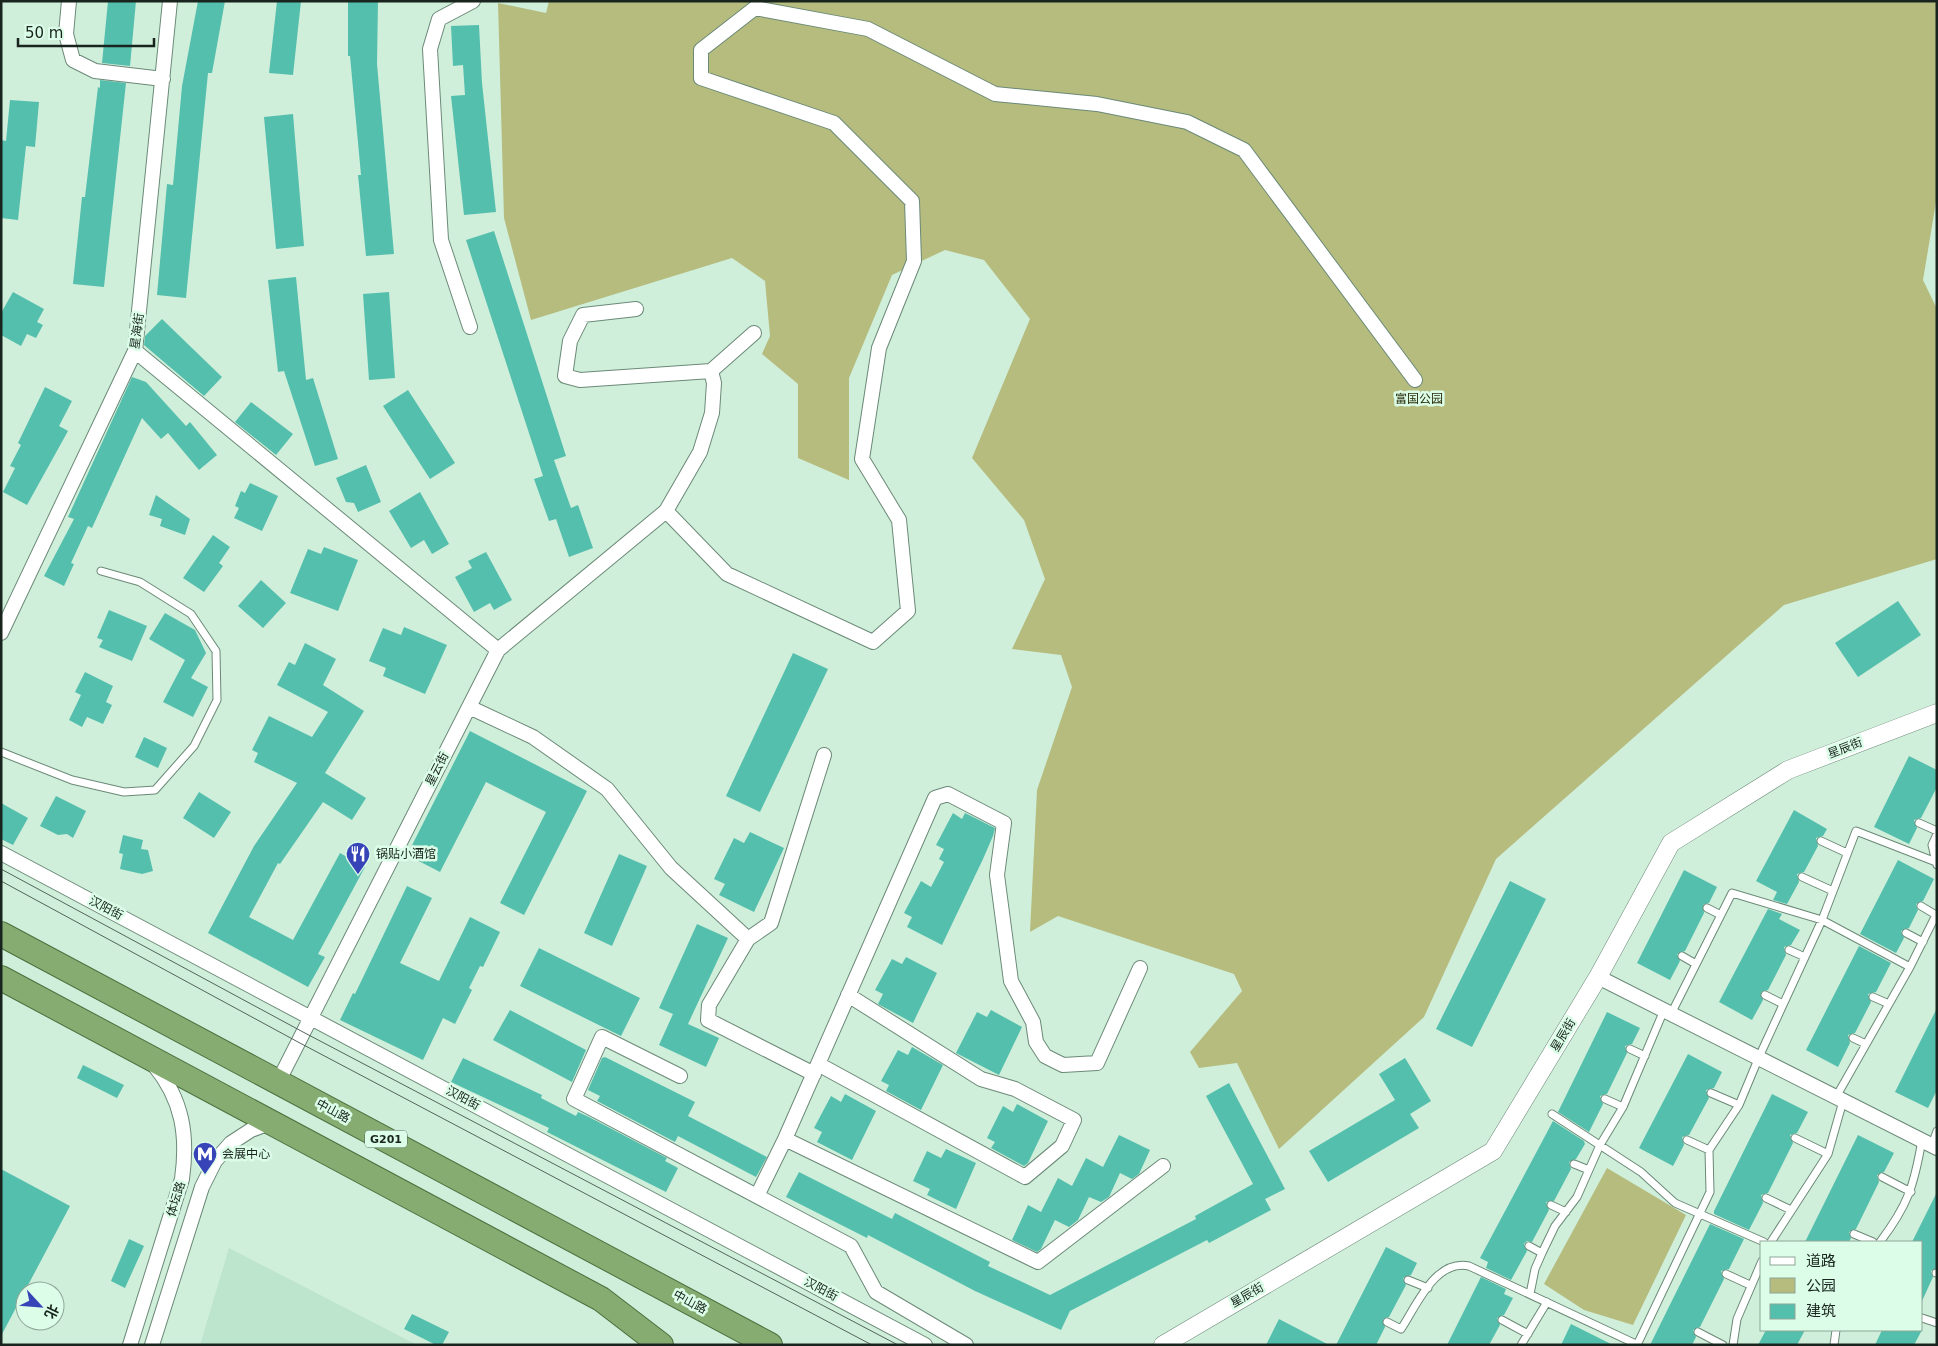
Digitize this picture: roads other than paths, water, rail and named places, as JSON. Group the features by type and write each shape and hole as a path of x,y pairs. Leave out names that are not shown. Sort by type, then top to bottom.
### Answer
{"highway":[{"name":"中山路","path":"1,934 770,1345"},
{"path":"1,978 601,1299 662,1345"}],"street":[{"path":"70,1 66,34 73,60 95,72 163,79"},
{"name":"星海街","path":"1,633 136,351 170,1"},
{"path":"470,327 441,240 430,49 439,19 473,1"},
{"path":"711,371 714,383 712,413 700,452 666,511 727,574 873,642 908,611 899,520 862,460 879,348 914,261 912,201 834,123 701,78 701,50 755,8 868,29 995,94 1097,104 1187,122 1244,150 1415,380"},
{"path":"636,309 583,315 570,341 565,376 580,380 711,371 754,333"},
{"path":"136,351 498,650"},
{"name":"星云街","path":"278,1082 498,650 666,511"},
{"path":"469,707 533,737 607,790 672,868 748,939"},
{"name":"星辰街","path":"1162,1345 1493,1151 1598,977 1671,843 1788,770 1937,713"},
{"path":"824,755 771,923 748,939 709,1005 708,1020 816,1069 1025,1177 1062,1146 1074,1120 1015,1089 981,1079 848,995"},
{"path":"756,1196 785,1139 935,798 948,794 1004,823 997,875 1011,982 1033,1022 1036,1042 1045,1056 1063,1065 1096,1063 1140,968"},
{"name":"汉阳街","path":"1,853 925,1345"},
{"path":"1598,977 1759,1056 1930,1144"},
{"path":"680,1076 602,1037 574,1099 852,1246 876,1292 966,1345"},
{"name":"体坛路","path":"130,1345 182,1179 186,1153 184,1127 178,1101 166,1079 148,1057"},
{"name":"体坛路","path":"152,1345 202,1187 215,1160 231,1143 251,1130 270,1123"},
{"path":"785,1139 1038,1262 1163,1166"}],"lane":[{"path":"1,752 72,780 124,792 155,790 194,746 217,700 216,651 191,614 140,582 101,571"},
{"path":"1919,823 1937,832 1932,845 1936,864"},
{"path":"1387,1322 1401,1329 1436,1276 1449,1266 1459,1264 1469,1266 1637,1345 1710,1192 1709,1150 1739,1105 1759,1056 1822,920 1856,831 1936,864"},
{"path":"1821,841 1847,853"},
{"path":"1802,877 1833,891"},
{"path":"1530,1294 1535,1269 1555,1226 1577,1197 1600,1145 1623,1107 1667,1012 1696,964 1732,893 1822,920 1910,968"},
{"path":"1772,1241 1828,1154 1840,1099 1866,1044 1910,968 1937,915 1920,906"},
{"path":"1706,908 1721,915"},
{"path":"1906,933 1923,942"},
{"path":"1789,950 1805,957"},
{"path":"1682,956 1696,964"},
{"path":"1766,994 1783,1004"},
{"path":"1873,997 1889,1004"},
{"path":"1853,1038 1866,1044"},
{"path":"1630,1049 1645,1056"},
{"path":"1711,1093 1739,1105"},
{"path":"1605,1099 1623,1107"},
{"path":"1552,1114 1641,1172 1676,1203 1762,1241"},
{"path":"1881,1241 1901,1214 1937,1131"},
{"path":"1795,1138 1828,1154"},
{"path":"1686,1140 1709,1150"},
{"path":"1574,1164 1589,1170"},
{"path":"1882,1177 1911,1192"},
{"path":"1766,1198 1791,1210"},
{"path":"1552,1205 1566,1212"},
{"path":"1854,1234 1871,1241"},
{"path":"1530,1246 1542,1253"},
{"path":"1733,1345 1737,1318 1760,1265"},
{"path":"1726,1274 1750,1285"},
{"path":"1408,1280 1428,1288"},
{"path":"1521,1345 1547,1302"},
{"path":"1923,1318 1937,1323"},
{"path":"1502,1320 1528,1334"},
{"path":"1834,1345 1836,1331"},
{"path":"1698,1332 1723,1345"}],"tram line":[{"path":"1,869 303,1032 898,1345"},
{"path":"1,881 298,1042 872,1345"}],"place":[{"name":"锅贴小酒馆","path":"358,875"},
{"name":"会展中心","path":"205,1175"}],"park label":[{"name":"富国公园","path":"1419,399"}]}
